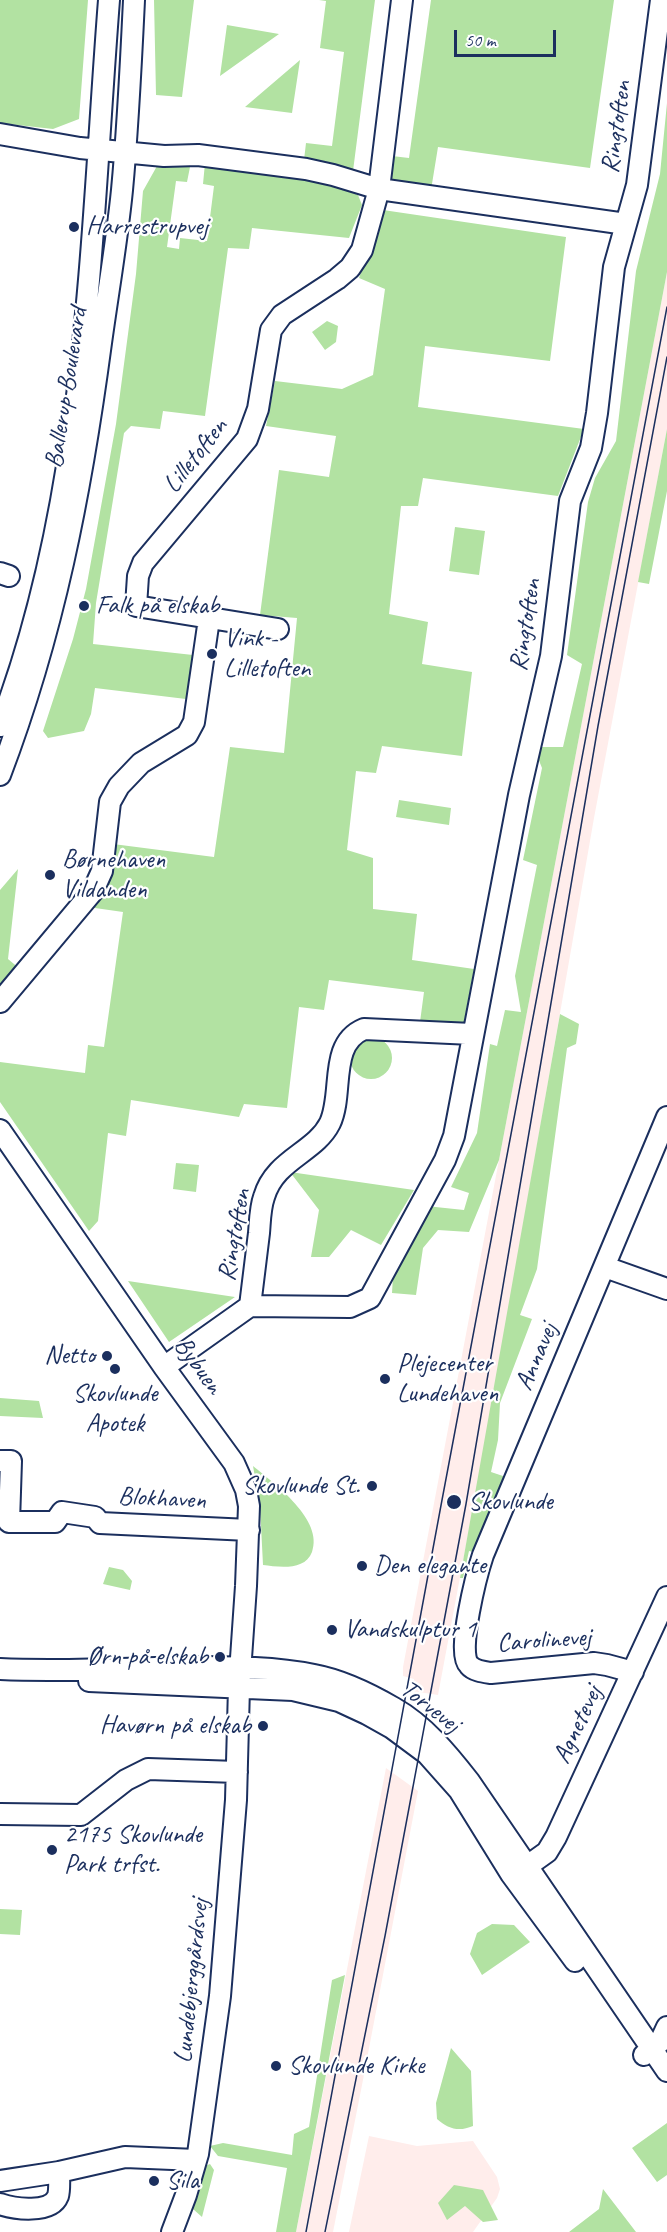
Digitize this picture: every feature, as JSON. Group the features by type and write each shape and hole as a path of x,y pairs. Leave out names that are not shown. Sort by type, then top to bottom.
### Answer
{"street":[{"name":"Ballerup Boulevard","path":"0,726 42,591 64,486 74,424 84,330 109,0"},
{"name":"Ballerup Boulevard","path":"0,775 42,649 58,592 73,520 115,255 125,146 134,0"},
{"name":"Lilletoften","path":"278,629 136,606 140,569 247,439 258,409 271,330 282,315 337,279 354,264 362,249 379,189 402,0"},
{"name":"Ringtoften","path":"164,1367 250,1306 350,1307 370,1298 445,1160 454,1136 519,795 551,656 570,501 591,448 614,267 637,185 661,0"},
{"path":"0,133 56,145 98,143 125,146 164,156 198,155 306,169 379,189 626,224"},
{"path":"0,1002 93,891 102,871 110,802 119,786 141,763 187,735 194,722 209,619"},
{"name":"Ringtoften","path":"250,1306 264,1197 274,1175 319,1136 329,1124 334,1109 340,1062 347,1040 364,1029 472,1034"},
{"name":"Annavej","path":"465,1658 465,1637 479,1566 667,1117"},
{"name":"Bybuen","path":"0,1130 164,1367 234,1463 246,1490 249,1506 240,1667"},
{"path":"604,1267 667,1289"},
{"name":"Blokhaven","path":"0,1461 12,1461 9,1522 54,1522 62,1512 95,1517 100,1523 249,1530"},
{"name":"Agnetevej","path":"526,1867 547,1852 556,1837 667,1597"},
{"name":"Carolinevej","path":"465,1658 469,1666 491,1673 594,1663 633,1672"},
{"name":"Torvevej","path":"0,1669 46,1671 240,1667 316,1675 348,1686 396,1709 430,1736 449,1755 469,1781 667,2086"},
{"name":"Lundebjerggårdsvej","path":"172,2232 196,2160 220,1996 231,1876 240,1667"},
{"name":"Torvevej","path":"0,1677 293,1690 339,1701 392,1728 427,1754 459,1790 511,1874 647,2052 667,2071"},
{"path":"0,1814 81,1815 126,1780 148,1769 237,1772"},
{"path":"647,2052 660,2042 667,2027"},
{"path":"0,2181 59,2172 125,2157 196,2160"},
{"path":"0,2204 19,2209 35,2209 54,2202 58,2196 59,2172"}],"shaded area":[{"path":"667,272 667,429 594,818 486,1438 438,1695 412,1691 414,1679 403,1676 403,1667"},
{"path":"386,1768 418,1791 362,2085 333,2232 296,2232"},
{"path":"369,2136 417,2146 473,2141 497,2177 500,2189 497,2198 473,2232 349,2232"}],"green space":[{"path":"0,0 88,0 79,119 53,129 0,123"},
{"path":"154,0 194,0 182,97 156,95"},
{"path":"319,0 375,0 353,171 304,160 306,143 332,146 344,52 320,48 326,1"},
{"path":"431,0 614,0 590,168 438,147 431,190 388,183 392,156 409,158"},
{"path":"227,25 279,34 220,76"},
{"path":"300,60 292,113 245,107"},
{"path":"667,103 667,272 499,1160 469,1232 438,1230 423,1248 416,1295 392,1293 394,1260 426,1206 464,1210 469,1193 451,1187 477,1133 490,1044 497,1046 505,1010 521,1012 515,976 537,865 523,860 542,768 538,758 540,747 563,747 582,664 567,655 588,502 595,478 616,441 636,271 660,174"},
{"path":"191,162 187,182 176,181 167,247 179,249 180,238 207,241 214,186 203,184 205,163 326,181 358,195 362,205 349,238 252,228 249,249 228,248 205,416 163,411 160,429 131,426 124,433 96,603 93,644 193,655 186,699 95,688 91,714 84,731 48,738 43,731 73,639 86,589 116,424 136,274 143,191 157,166"},
{"path":"383,210 566,237 550,361 425,346 418,407 584,429 558,496 423,478 418,506 401,506 389,614 428,622 422,664 472,672 462,756 382,746 376,773 356,771 347,850 373,858 373,909 417,914 412,960 474,969 464,1022 420,1022 424,992 329,980 324,1010 299,1007 287,1108 244,1104 239,1117 131,1100 126,1136 108,1133 98,1221 89,1231 0,1102 0,1062 85,1073 88,1045 104,1047 123,912 88,907 113,844 214,857 230,747 284,753 297,618 260,615 279,470 329,477 336,436 266,426 275,381 342,389 373,375 385,289 359,278"},
{"path":"327,321 338,326 336,342 325,350 312,332"},
{"path":"667,429 667,491 649,584 638,582"},
{"path":"455,527 485,531 479,575 449,571"},
{"path":"399,800 451,808 449,825 396,817"},
{"path":"18,869 8,959 20,969 0,992 0,890"},
{"path":"560,1014 579,1024 576,1044 567,1048 537,1269 520,1315 532,1319 500,1403 498,1440 491,1472 506,1477 478,1553 469,1551 463,1578 460,1578"},
{"path":"371,1037 386,1043 392,1058 386,1073 371,1079 356,1073 350,1058 356,1043"},
{"path":"176,1163 199,1165 196,1192 173,1189"},
{"path":"290,1172 414,1190 381,1245 351,1230 329,1257 311,1257 319,1210"},
{"path":"128,1281 235,1297 169,1342"},
{"path":"0,1398 39,1401 43,1418 0,1416"},
{"path":"253,1466 295,1504 311,1528 314,1540 312,1552 309,1558 298,1565 263,1565 260,1506"},
{"path":"109,1567 123,1570 132,1581 130,1590 103,1584"},
{"path":"0,1909 22,1910 20,1935 0,1934"},
{"path":"492,1924 514,1925 530,1942 482,1975 470,1954 477,1933"},
{"path":"345,1975 296,2232 276,2232 287,2168 218,2156 210,2146 223,2143 292,2155 294,2134 309,2127 332,1980"},
{"path":"451,2048 471,2071 473,2126 463,2129 450,2127 437,2119 436,2103"},
{"path":"667,2123 667,2175 657,2182 632,2148"},
{"path":"210,2164 214,2170 202,2217 193,2209 205,2166"},
{"path":"454,2185 483,2190 498,2220 483,2222 465,2206 447,2220 438,2203"},
{"path":"603,2189 636,2232 569,2232 599,2209"}],"tram line":[{"path":"306,2232 667,307"},
{"path":"325,2232 385,1936 466,1504 598,726 667,357"}],"place":[{"name":"Harrestrupvej","path":"74,227"},
{"name":"Falk på elskab","path":"84,606"},
{"name":"Vink - Lilletoften","path":"212,654"},
{"name":"Børnehaven Vildanden","path":"50,875"},
{"name":"Netto","path":"107,1356"},
{"name":"Skovlunde Apotek","path":"115,1369"},
{"name":"Plejecenter Lundehaven","path":"385,1379"},
{"name":"Skovlunde St.","path":"372,1486"},
{"name":"Skovlunde","path":"454,1502"},
{"name":"Den elegante","path":"362,1566"},
{"name":"Vandskulptur 1","path":"332,1630"},
{"name":"Ørn på elskab","path":"220,1657"},
{"name":"Havørn på elskab","path":"263,1726"},
{"name":"2175 Skovlunde Park trfst.","path":"52,1850"},
{"name":"Skovlunde Kirke","path":"276,2066"},
{"name":"Sila","path":"154,2181"}]}
